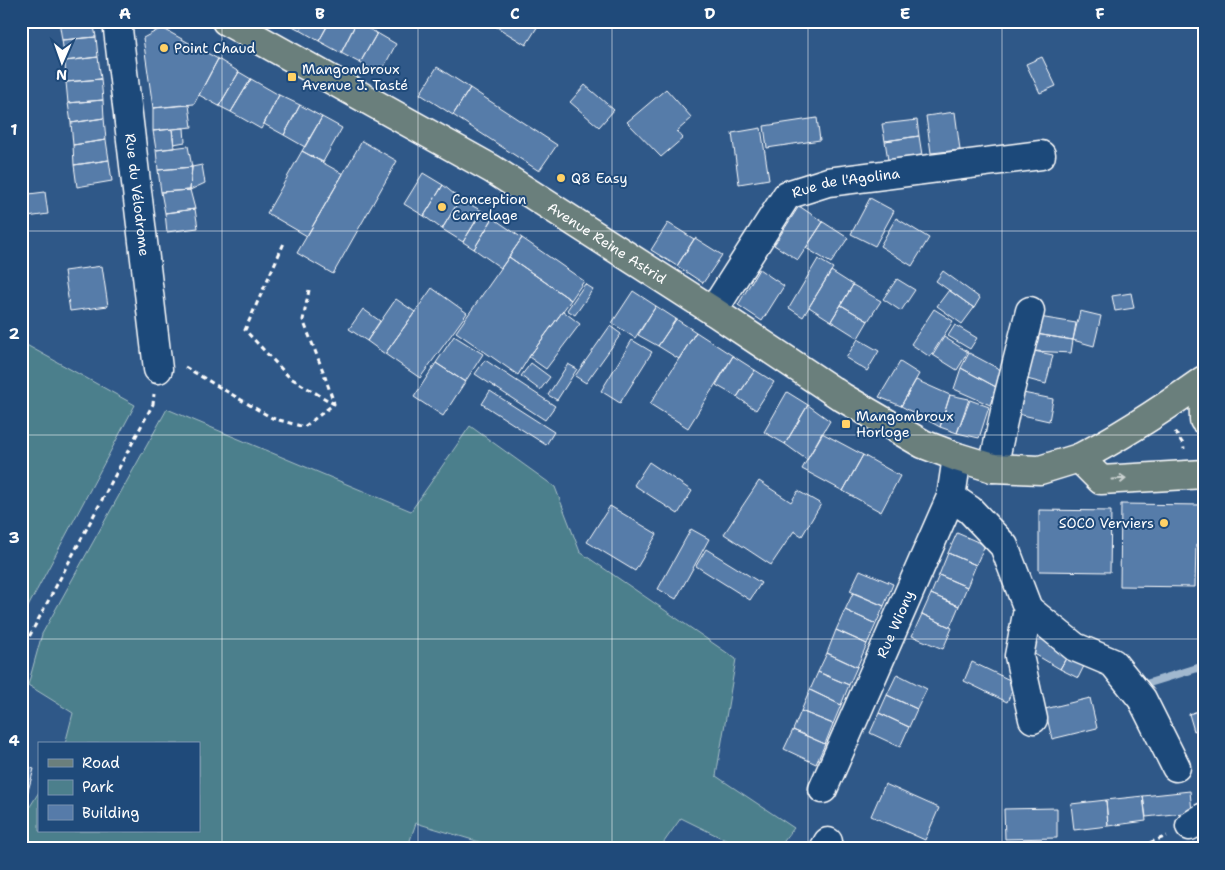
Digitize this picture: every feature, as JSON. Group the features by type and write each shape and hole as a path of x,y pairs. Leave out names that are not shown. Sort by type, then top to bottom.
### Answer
{"main road":[{"name":"Avenue Reine Astrid","path":"226,21 492,170 864,410 923,444 957,457 993,468 1040,470 1079,458 1112,442 1204,381"},
{"path":"1204,381 1204,420"},
{"path":"1079,458 1101,480 1196,475"}],"street":[{"name":"Rue du Vélodrome","path":"117,21 157,360"},
{"name":"Rue de l'Agolina","path":"713,311 787,195 828,182 1041,155"},
{"path":"993,468 1007,402 1030,311"},
{"name":"Rue Wiony","path":"824,789 951,497 957,457"},
{"path":"951,497 970,510 1004,546 1028,609 1075,647 1113,662 1142,699 1176,768"},
{"path":"1028,609 1018,656 1033,719"}],"path":[{"path":"284,243 245,330 289,377 334,404"},
{"path":"309,290 303,320 334,404"},
{"path":"157,360 272,418 304,427 334,404"},
{"path":"21,652 153,404"},
{"path":"1161,411 1183,444 1196,475"},
{"path":"1133,849 1197,822"}],"green space":[{"path":"21,342 135,405 21,620"},
{"path":"167,409 411,511 470,426 555,487 580,552 736,659 716,776 794,828 778,849 744,849 681,818 659,849 503,849 416,823 407,849 44,849 21,842 21,821 38,794 38,832 200,832 200,742 66,742 73,713 28,685 42,634"}],"building":[{"path":"59,21 93,21 96,37 62,40"},
{"path":"283,21 305,21 300,30"},
{"path":"305,21 330,21 319,41 300,30"},
{"path":"330,21 353,21 356,23 341,53 319,41"},
{"path":"487,21 541,21 526,45"},
{"path":"356,23 377,33 360,63 341,53"},
{"path":"162,28 218,59 194,104 153,108 143,38"},
{"path":"377,33 396,44 380,74 360,63"},
{"path":"96,37 98,57 65,61 62,40"},
{"path":"98,57 101,79 66,82 65,61"},
{"path":"1042,57 1056,86 1040,93 1026,64"},
{"path":"218,59 239,72 219,106 199,95"},
{"path":"437,67 470,88 453,115 420,94"},
{"path":"239,72 251,79 231,112 219,106"},
{"path":"101,79 103,100 68,103 66,82"},
{"path":"251,79 279,95 261,129 231,112"},
{"path":"585,85 614,110 599,127 570,102"},
{"path":"470,88 557,145 539,171 453,115"},
{"path":"666,89 692,118 677,131 683,138 661,157 627,122"},
{"path":"279,95 300,105 284,135 264,124"},
{"path":"103,100 104,118 71,123 68,103"},
{"path":"189,105 192,127 153,131 153,108"},
{"path":"300,105 322,117 305,147 284,135"},
{"path":"955,112 960,150 931,153 926,116"},
{"path":"322,117 342,128 323,162 302,151"},
{"path":"104,118 106,140 73,145 71,123"},
{"path":"817,118 820,140 767,148 764,126"},
{"path":"917,120 919,136 885,141 882,124"},
{"path":"184,128 185,142 174,144 172,129"},
{"path":"761,128 769,179 739,184 732,133"},
{"path":"172,129 174,148 156,150 153,131"},
{"path":"919,136 922,155 888,160 885,141"},
{"path":"106,140 109,160 74,165 73,145"},
{"path":"362,141 397,161 333,274 297,253"},
{"path":"188,146 192,167 158,170 156,150"},
{"path":"302,151 343,174 307,236 267,213"},
{"path":"109,160 112,181 77,187 74,165"},
{"path":"202,165 205,183 190,190 192,167"},
{"path":"192,167 190,190 161,192 158,170"},
{"path":"423,173 443,185 424,216 404,204"},
{"name":"Conception Carrelage","path":"443,185 460,199 442,229 424,216"},
{"path":"190,190 195,209 165,213 161,192"},
{"path":"45,192 48,214 21,218 21,195"},
{"path":"870,198 894,211 875,246 851,234"},
{"path":"460,199 482,211 463,242 442,229"},
{"path":"799,206 823,222 798,260 774,245"},
{"path":"195,209 198,228 167,232 165,213"},
{"path":"482,211 493,218 474,249 463,242"},
{"path":"493,218 522,238 501,268 474,249"},
{"path":"896,218 929,238 912,266 880,246"},
{"path":"823,222 848,238 831,263 806,248"},
{"path":"668,223 694,239 677,266 651,250"},
{"path":"522,238 584,281 571,300 509,257"},
{"path":"695,238 722,255 703,283 677,266"},
{"path":"509,257 571,300 518,375 456,332"},
{"path":"818,259 833,268 803,317 789,308"},
{"path":"102,266 108,306 70,311 64,271"},
{"path":"759,269 784,286 762,321 738,305"},
{"path":"831,271 853,285 831,321 809,307"},
{"path":"943,271 980,298 974,308 936,281"},
{"path":"897,279 915,290 901,311 883,299"},
{"path":"585,284 593,289 575,315 567,310"},
{"path":"853,285 881,301 868,321 841,305"},
{"path":"432,288 467,313 420,378 385,354"},
{"path":"949,290 974,308 962,324 937,306"},
{"path":"633,291 656,306 635,338 612,323"},
{"path":"1131,293 1134,308 1115,311 1112,296"},
{"path":"396,299 415,312 385,354 367,341"},
{"path":"841,305 868,321 858,338 831,321"},
{"path":"656,306 676,319 658,346 638,335"},
{"path":"363,309 380,321 367,341 349,329"},
{"path":"934,309 953,321 930,357 911,344"},
{"path":"563,311 580,324 546,369 529,357"},
{"path":"1080,311 1101,316 1094,346 1073,340"},
{"path":"1039,317 1076,323 1073,340 1036,334"},
{"path":"676,319 696,332 679,359 658,346"},
{"path":"955,325 977,338 970,349 948,336"},
{"path":"610,326 621,334 586,383 575,376"},
{"path":"696,332 733,356 688,428 650,404"},
{"path":"1036,334 1073,340 1071,353 1034,351"},
{"path":"454,336 483,354 465,382 436,363"},
{"path":"944,337 968,352 957,370 933,355"},
{"path":"858,339 879,351 867,371 846,358"},
{"path":"632,340 652,352 620,403 601,391"},
{"path":"1034,351 1053,355 1046,384 1027,379"},
{"path":"969,353 1001,370 996,387 961,368"},
{"path":"733,356 755,370 737,397 716,385"},
{"path":"485,360 555,406 545,420 475,374"},
{"path":"900,362 919,374 901,406 879,397"},
{"path":"436,363 465,382 443,416 414,397"},
{"path":"531,363 550,377 540,390 521,376"},
{"path":"568,364 577,369 557,400 548,395"},
{"path":"961,368 996,387 990,405 954,389"},
{"path":"755,370 774,382 756,410 737,397"},
{"path":"916,380 950,395 940,427 901,406"},
{"path":"490,391 554,432 546,445 482,404"},
{"path":"787,392 808,405 785,444 764,432"},
{"path":"1023,393 1053,399 1049,421 1018,414"},
{"path":"950,395 969,399 957,433 940,427"},
{"path":"970,400 989,407 979,438 957,433"},
{"path":"808,405 830,421 807,460 785,444"},
{"path":"822,433 863,455 843,491 802,469"},
{"path":"863,455 900,476 881,512 843,491"},
{"path":"649,462 692,491 678,514 634,485"},
{"path":"759,481 791,502 798,491 821,504 802,536 794,531 771,565 724,534"},
{"path":"1121,504 1204,505 1204,544 1196,544 1195,587 1120,586"},
{"path":"610,506 657,534 635,571 587,542"},
{"path":"1039,510 1111,511 1110,572 1039,571"},
{"path":"691,529 709,539 676,599 658,589"},
{"path":"957,533 985,545 976,565 948,553"},
{"path":"706,549 761,583 750,600 696,566"},
{"path":"948,553 976,565 967,587 939,575"},
{"path":"860,570 893,584 884,606 850,591"},
{"path":"939,575 967,587 959,606 931,594"},
{"path":"853,593 884,606 876,624 845,610"},
{"path":"931,594 959,606 950,627 922,614"},
{"path":"845,610 876,624 867,644 836,630"},
{"path":"922,614 952,628 943,649 912,636"},
{"path":"836,630 867,644 857,667 827,653"},
{"path":"1041,633 1070,651 1060,669 1031,652"},
{"path":"1070,651 1087,660 1078,678 1060,669"},
{"path":"827,653 857,667 849,685 818,672"},
{"path":"972,662 1016,683 1007,702 964,681"},
{"path":"818,672 849,685 841,705 810,690"},
{"path":"897,674 927,689 917,709 887,695"},
{"path":"810,690 841,705 833,724 801,711"},
{"path":"887,695 917,709 909,727 879,713"},
{"path":"1090,698 1097,728 1052,739 1045,709"},
{"path":"1204,709 1204,728 1194,731 1189,714"},
{"path":"801,711 833,724 825,744 793,730"},
{"path":"879,713 909,727 900,747 870,733"},
{"path":"793,730 825,744 816,764 784,749"},
{"path":"21,765 34,769 23,809 21,808"},
{"path":"885,784 939,808 925,840 871,816"},
{"path":"1190,791 1192,812 1146,817 1143,796"},
{"path":"1143,796 1146,821 1108,826 1106,800"},
{"path":"1106,800 1108,826 1074,830 1071,804"},
{"path":"1057,808 1057,838 1005,839 1004,809"}],"waterway":[{"path":"1146,684 1204,666"}],"place":[{"name":"Point Chaud","path":"164,48"},
{"name":"Mangombroux Avenue J. Tasté","path":"292,77"},
{"name":"Q8 Easy","path":"561,178"},
{"name":"Conception Carrelage","path":"442,207"},
{"name":"Mangombroux Horloge","path":"846,424"},
{"name":"SOCO Verviers","path":"1164,523"}]}
